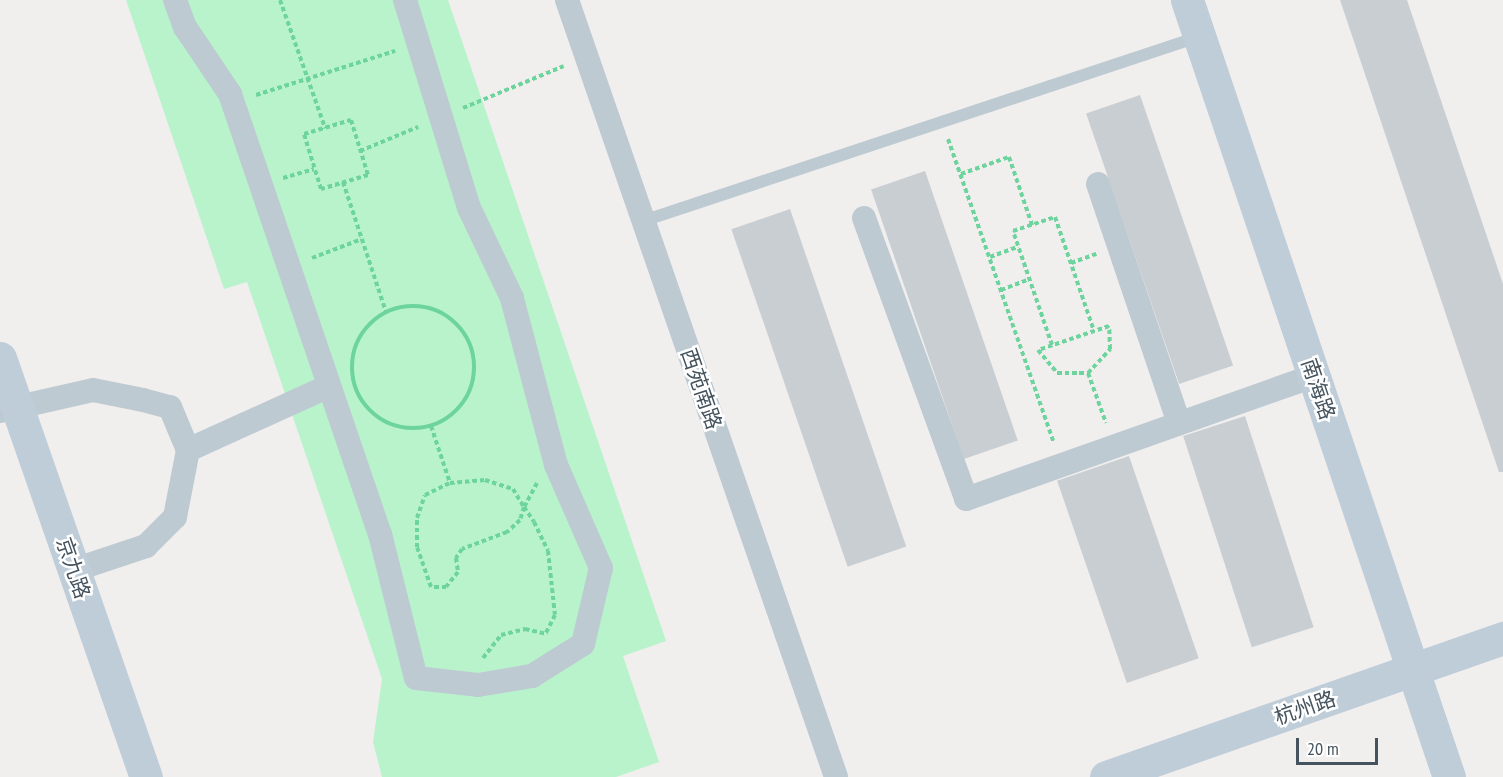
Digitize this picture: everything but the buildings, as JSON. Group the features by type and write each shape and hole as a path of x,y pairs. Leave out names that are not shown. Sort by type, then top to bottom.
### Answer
{"main road":[{"name":"南海路","path":"1187,0 1449,777"},
{"name":"京九路","path":"0,358 8,408 74,570 146,777"},
{"name":"杭州路","path":"1106,777 1503,638"}],"street":[{"path":"175,0 185,27 233,103 290,267 327,387 380,534 416,678 478,685 532,676 583,644 601,568 556,465 512,298 469,208 438,118 405,0"},
{"name":"西苑南路","path":"567,0 836,777"},
{"path":"1098,184 1179,423"},
{"path":"864,218 966,499 1314,376"},
{"path":"188,450 327,387"},
{"path":"8,408 93,390 170,407 188,450 174,517 146,546 74,570"}],"lane":[{"path":"644,221 1199,36"}],"path":[{"path":"280,0 325,128"},
{"path":"233,103 417,44"},
{"path":"360,151 587,56"},
{"path":"351,120 360,151 368,175 321,189 304,134 351,120"},
{"path":"941,122 1062,465"},
{"path":"961,174 1009,157 1032,225"},
{"path":"343,182 386,312"},
{"path":"1052,345 1013,231 1055,217 1094,331"},
{"path":"290,267 362,239"},
{"path":"990,257 1018,247"},
{"path":"1001,290 1029,279"},
{"path":"406,306 444,314 470,344 474,363 464,402 431,426 410,429 390,424 359,398 352,378 358,339 386,312 406,306"},
{"path":"1109,326 1112,338 1105,359 1088,373 1067,376 1048,367 1038,350 1052,345 1109,326"},
{"path":"1088,373 1114,447"},
{"path":"431,426 450,483"},
{"path":"546,633 555,615 555,588 548,551 524,507 513,489 485,480 450,483 425,495 417,518 417,547 431,587 446,587 458,572 456,558 462,549 507,532 524,507 535,485 556,465"},
{"path":"478,685 484,656 501,635 525,629 546,633 566,655"}],"green space":[{"path":"126,0 448,0 666,641 623,656 659,762 616,777 382,777 373,742 382,679 247,282 224,289"}]}
